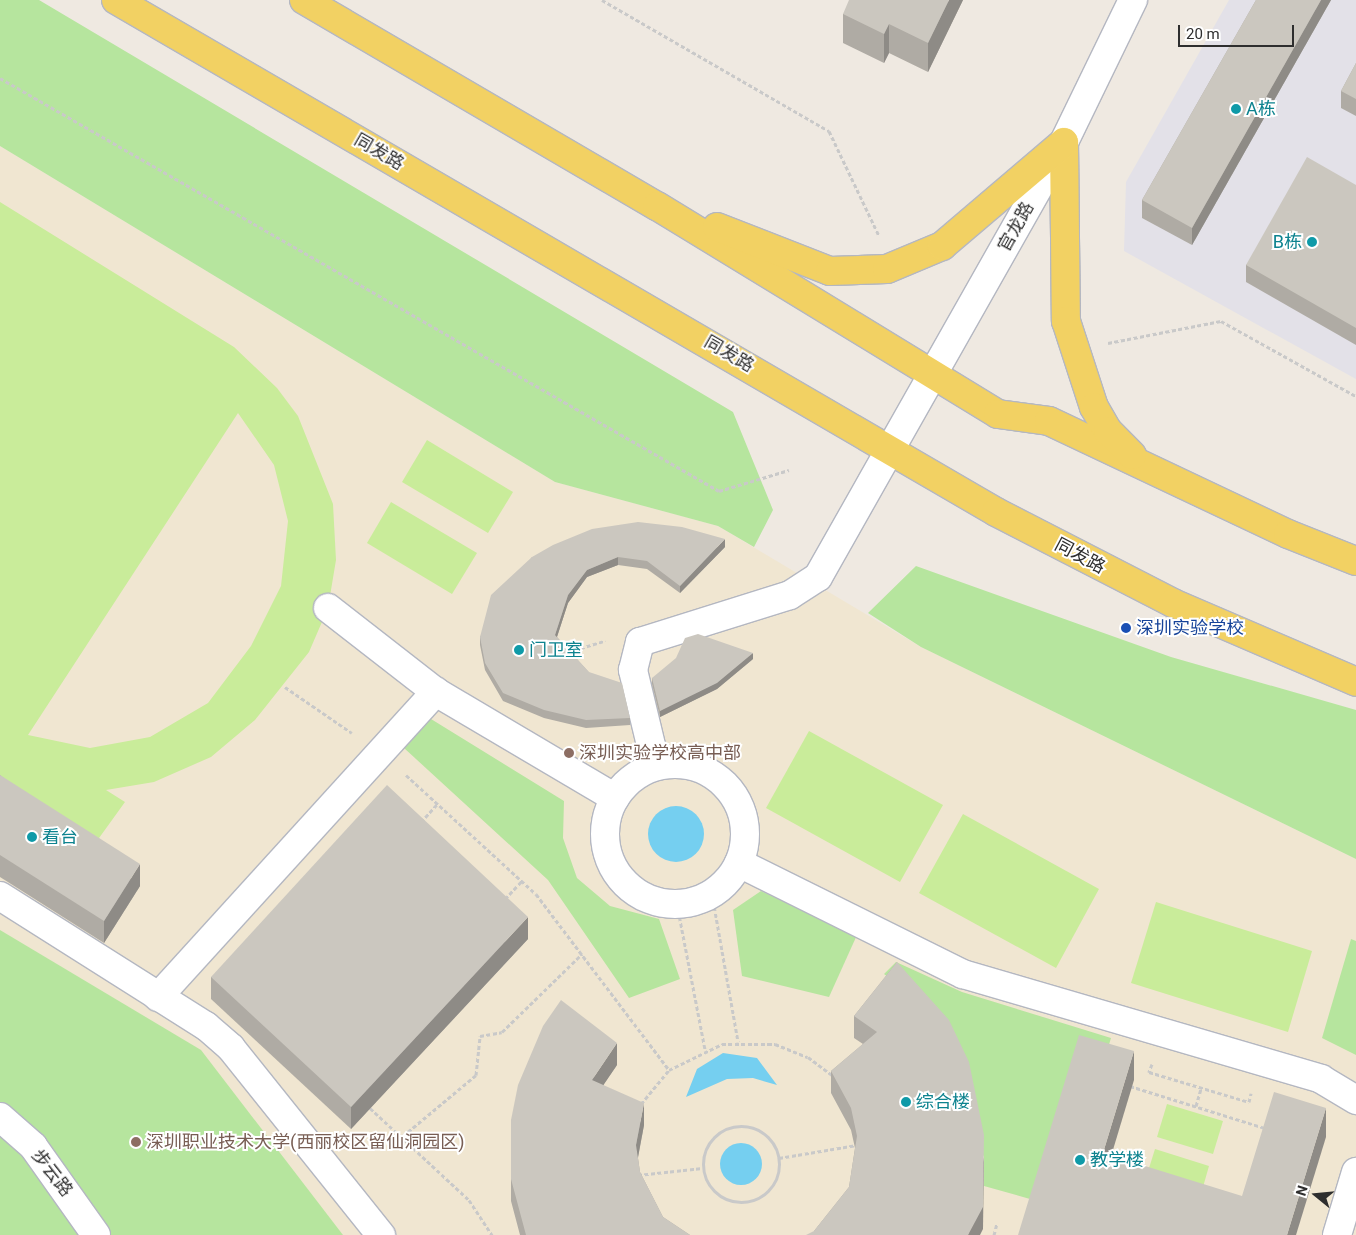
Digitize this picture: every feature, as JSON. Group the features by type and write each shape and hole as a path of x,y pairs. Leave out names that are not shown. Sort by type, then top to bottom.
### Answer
{"main road":[{"name":"同发路","path":"116,0 996,512 1173,603 1356,682"},
{"path":"304,0 657,206 998,414 1049,421 1150,470 1356,561"},
{"path":"657,206 830,271 887,269 942,246 1064,142"},
{"path":"1064,142 1062,285 1075,355 1108,431 1150,470"}],"street":[{"name":"官龙路","path":"637,647 650,637 790,595 811,585 934,375 1064,142 1133,0"},
{"path":"328,608 436,692 615,798"},
{"path":"637,647 633,670 656,766"},
{"path":"158,997 436,692"},
{"path":"679,764 701,768 721,780 735,798 744,819 745,842 739,863 712,894 677,904 656,902 621,879 605,839 615,798 626,784 656,766 679,764"},
{"path":"739,863 963,974 1321,1079 1356,1100"},
{"path":"0,896 158,997 231,1048 381,1235"},
{"name":"步云路","path":"0,1117 33,1146 96,1235"},
{"path":"1337,1235 1356,1172"}],"path":[{"path":"602,0 829,130 880,239"},
{"path":"0,78 719,491 789,470"},
{"path":"1102,344 1221,321 1356,396"},
{"path":"561,654 612,639 637,647"},
{"path":"285,687 381,753 522,881 582,954 669,1070"},
{"path":"419,824 437,804"},
{"path":"502,902 522,881"},
{"path":"712,894 738,1042"},
{"path":"677,904 705,1049"},
{"path":"402,1136 476,1075 480,1036 502,1032 582,954"},
{"path":"639,1107 669,1070 705,1049 738,1042 774,1044 808,1057 837,1079"},
{"path":"1149,1072 1249,1102"},
{"path":"1123,1084 1275,1131"},
{"path":"1196,1106 1202,1087"},
{"path":"370,1108 469,1200 492,1235"},
{"path":"740,1125 764,1132 778,1158 772,1188 750,1201 737,1202 714,1191 703,1168 709,1143 728,1128 740,1125"},
{"path":"778,1158 860,1145"},
{"path":"635,1175 703,1168"},
{"path":"994,1235 997,1223"}],"shaded area":[{"path":"1229,0 1356,0 1356,379 1124,251 1126,182"},
{"name":"深圳实验学校高中部","path":"0,146 555,482 718,526 921,647 1356,859 1356,1235 0,1235"}],"green space":[{"path":"0,0 39,0 733,412 773,510 754,547 718,526 555,482 0,146"},
{"path":"0,202 234,347 277,388 298,416 333,504 336,560 328,608 309,652 255,720 211,757 154,782 106,790 125,802 94,845 0,786","holes":["238,413 274,465 288,521 281,586 251,646 208,703 150,737 90,748 28,735"]},
{"path":"427,440 513,492 488,533 402,482"},
{"path":"391,502 477,553 452,594 367,543"},
{"path":"916,566 1171,657 1356,710 1356,859 921,647 868,613"},
{"path":"431,719 564,801 563,838 577,878 610,906 659,919 680,979 629,998 548,880 404,748"},
{"path":"809,731 943,805 900,882 766,808"},
{"path":"963,814 1099,889 1056,968 919,893"},
{"path":"761,891 857,935 829,997 742,976 733,910"},
{"path":"1156,902 1312,951 1288,1032 1131,983"},
{"name":"深圳职业技术大学(西丽校区留仙洞园区)","path":"0,930 201,1050 343,1235 0,1235"},
{"path":"1351,939 1356,941 1356,1055 1322,1038"},
{"path":"896,962 962,992 1111,1038 1101,1071 1037,1201 984,1186 984,1157 897,984 884,974"},
{"path":"1167,1104 1223,1121 1213,1154 1157,1137"},
{"path":"1155,1149 1209,1166 1199,1201 1144,1184"}],"water":[{"path":"671,806 681,806 696,814 702,823 704,834 702,845 696,854 681,862 671,862 660,857 653,850 648,839 648,829 653,818 660,811"},
{"path":"723,1053 757,1058 777,1085 753,1078 727,1079 686,1097 697,1069"},
{"path":"737,1143 745,1143 756,1149 762,1164 756,1179 745,1185 737,1185 726,1179 720,1168 720,1160 726,1149"}],"building":[{"path":"849,0 949,0 928,43 889,24 884,34 843,14"},
{"name":"A栋","path":"1256,0 1321,0 1192,228 1142,200"},
{"path":"1356,63 1356,99 1341,91"},
{"name":"B栋","path":"1307,157 1356,185 1356,328 1246,265"},
{"path":"638,522 682,527 725,539 680,586 647,561 618,557 587,570 568,595 555,635 589,672 622,683 630,718 586,720 544,710 503,693 485,663 480,637 491,595 532,557 553,545 592,529"},
{"path":"698,634 753,653 717,683 660,711 652,678 676,658 685,638"},
{"name":"看台","path":"0,775 140,864 104,921 0,855"},
{"path":"387,785 528,917 351,1107 211,977"},
{"name":"综合楼","path":"897,962 949,1020 969,1062 984,1135 983,1207 968,1235 806,1235 814,1231 849,1187 857,1136 851,1108 831,1071 877,1032 854,1016"},
{"path":"561,1000 617,1043 592,1080 644,1103 636,1145 640,1172 663,1217 690,1235 526,1235 511,1179 511,1120 518,1085 543,1026"},
{"name":"教学楼","path":"1079,1035 1134,1051 1103,1153 1242,1196 1274,1092 1326,1108 1287,1235 1018,1235"}],"place":[{"name":"A栋","path":"1236,109"},
{"name":"B栋","path":"1312,242"},
{"name":"深圳实验学校","path":"1126,628"},
{"name":"门卫室","path":"519,650"},
{"name":"深圳实验学校高中部","path":"569,753"},
{"name":"看台","path":"32,837"},
{"name":"综合楼","path":"906,1102"},
{"name":"深圳职业技术大学(西丽校区留仙洞园区)","path":"136,1142"},
{"name":"教学楼","path":"1080,1160"}]}
